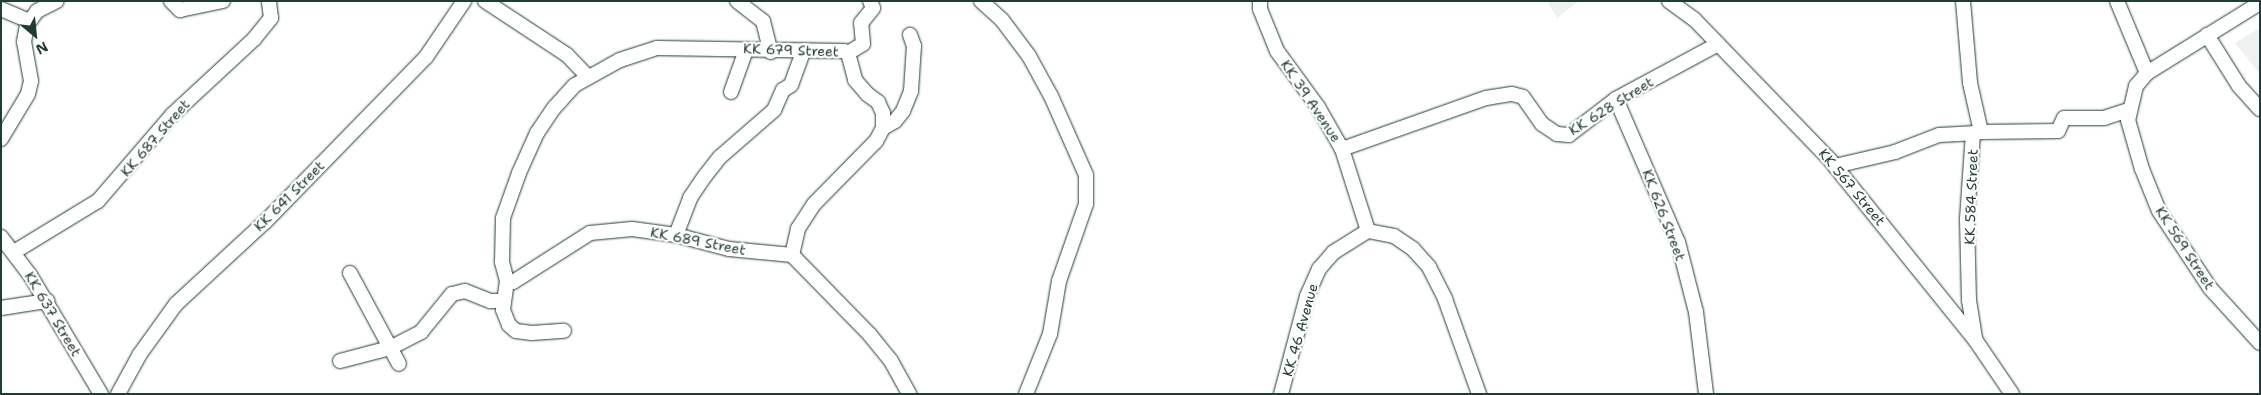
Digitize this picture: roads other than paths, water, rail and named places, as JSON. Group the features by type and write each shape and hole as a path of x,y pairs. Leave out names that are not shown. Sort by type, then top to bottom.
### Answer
{"street":[{"path":"1,139 28,94 31,81 24,42 29,21 37,11 58,1"},
{"path":"172,1 180,10 223,1"},
{"name":"KK 641 Street","path":"118,394 140,354 176,304 265,222 426,57 464,1"},
{"path":"485,1 567,55 588,77"},
{"path":"737,1 763,21 771,52"},
{"path":"848,53 863,44 862,23 873,8 870,1"},
{"path":"982,1 1002,20 1029,56 1051,96 1086,175 1086,204 1059,281 1050,334 1026,394"},
{"name":"KK 39 Avenue","path":"1260,1 1260,9 1277,51 1318,108 1342,149 1368,231"},
{"name":"KK 567 Street","path":"1669,1 1694,19 1835,166 1976,341 2012,394"},
{"name":"KK 584 Street","path":"1963,1 1970,83 1977,132 1968,219 1969,300 1976,341"},
{"path":"2117,1 2147,73 2260,3"},
{"name":"KK 687 Street","path":"14,252 98,201 172,115 254,38 270,18 265,2"},
{"path":"1,9 29,21"},
{"path":"909,394 891,361 870,335 792,255 798,229 814,204 876,141 883,128 895,121 903,110 910,91 914,46 910,35"},
{"path":"2207,35 2238,86 2260,109"},
{"name":"KK 628 Street","path":"1342,149 1486,98 1512,94 1523,97 1542,124 1557,134 1569,136 1616,99 1718,44"},
{"name":"KK 679 Street","path":"504,301 503,218 519,173 554,108 588,77 641,51 746,50 771,52 836,49 848,53 855,80 867,94 878,102 883,113 883,128"},
{"path":"731,92 746,50"},
{"path":"676,235 690,198 705,176 720,157 774,110 783,90 791,85 804,50"},
{"name":"KK 569 Street","path":"2147,73 2136,86 2128,120 2135,146 2159,211 2210,288 2260,344"},
{"name":"KK 626 Street","path":"1616,99 1678,242 1696,312 1706,394"},
{"path":"1835,166 1895,152 1939,135 1977,132 2058,131 2064,118 2104,118 2129,110"},
{"name":"KK 689 Street","path":"505,277 513,282 590,234 632,229 676,235 729,249 792,255"},
{"path":"1368,231 1394,236 1413,249 1429,267 1445,299 1479,394"},
{"name":"KK 46 Avenue","path":"1281,394 1307,296 1319,269 1334,252 1368,231"},
{"name":"KK 637 Street","path":"1,237 14,252 47,301 101,394"},
{"path":"350,273 399,364"},
{"path":"340,361 390,348 421,332 452,294 465,291 490,300 504,301 503,310 509,325 516,331 564,331"},
{"path":"1,308 47,301"}]}
